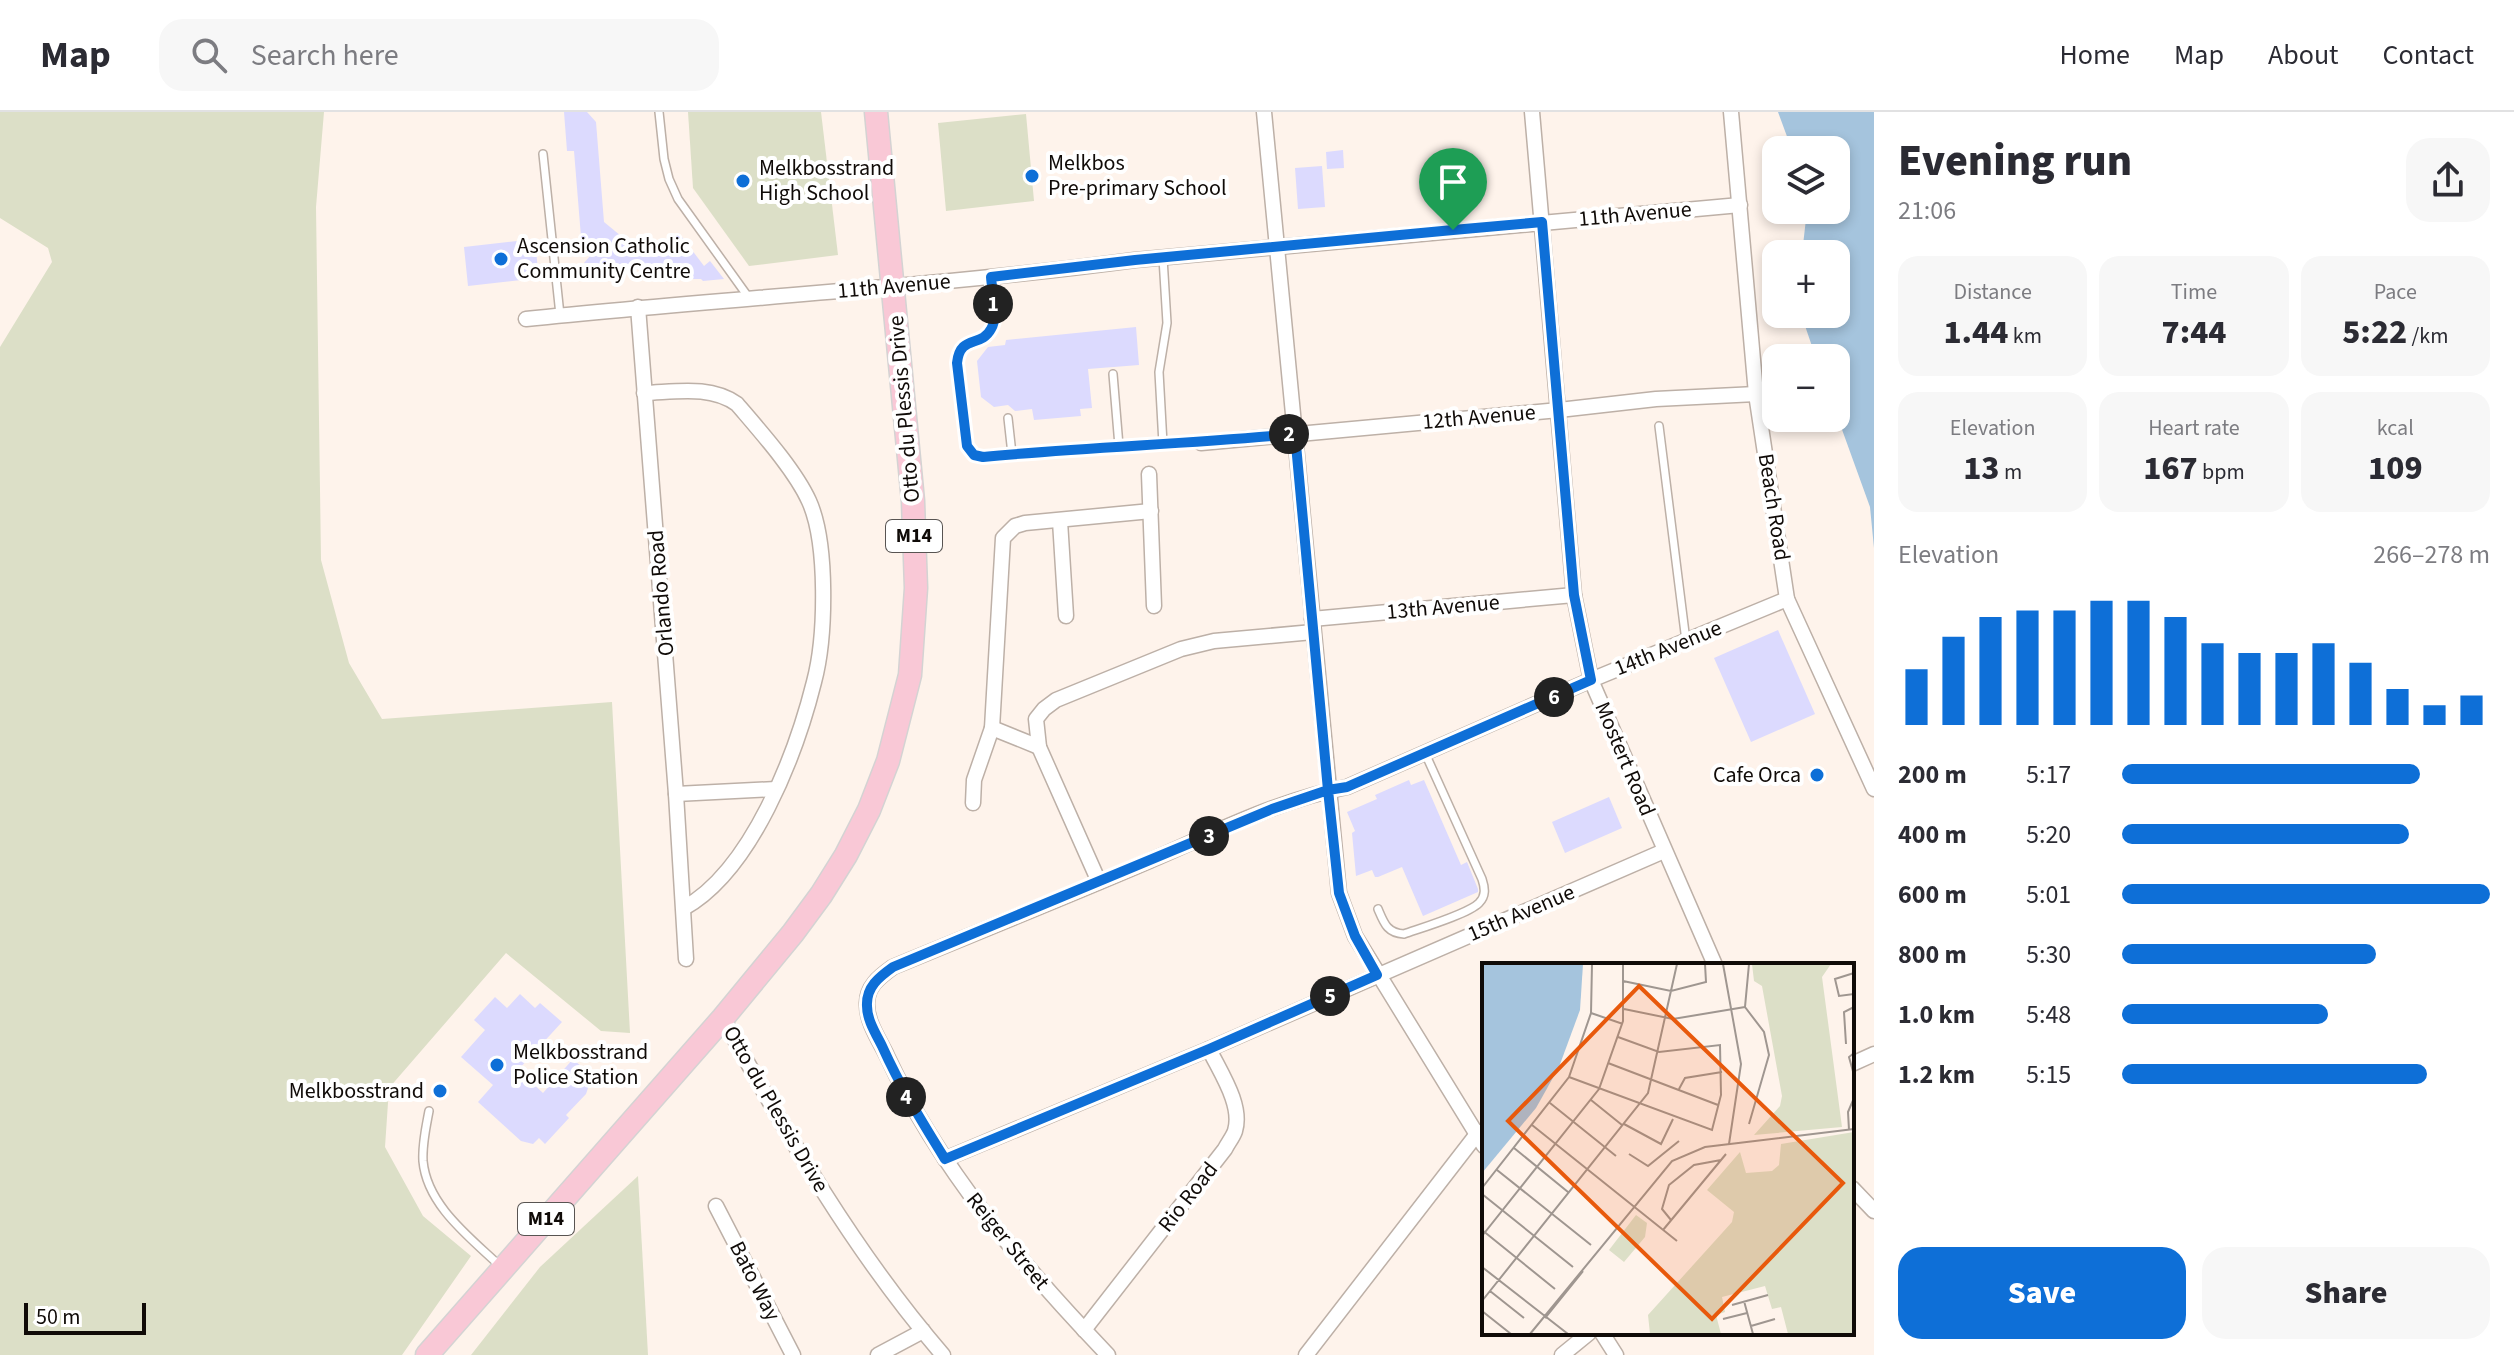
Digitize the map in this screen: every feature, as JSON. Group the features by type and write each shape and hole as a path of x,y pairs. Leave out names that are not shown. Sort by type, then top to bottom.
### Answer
{"main road":[{"name":"Otto du Plessis Drive","path":"723,1018 793,933 846,855 869,810 888,761 910,675 916,588 913,501 876,112"},
{"name":"M14","path":"427,1355 723,1018"}],"street":[{"path":"1264,112 1339,893 1355,936 1377,975 1482,1137 1306,1355"},
{"name":"Mostert Road","path":"1532,112 1574,595 1591,680 1714,963"},
{"name":"Beach Road","path":"1731,112 1756,394 1787,599 1874,789"},
{"name":"11th Avenue","path":"526,319 1740,205"},
{"name":"Orlando Road","path":"638,307 686,959"},
{"path":"644,393 707,391 724,395 737,404 798,482 810,503 821,549 823,588 818,659 789,760 764,816 742,851 707,891 684,908"},
{"name":"12th Avenue","path":"1201,443 1656,399 1756,394"},
{"path":"1149,474 1154,606"},
{"path":"973,803 974,780 992,728 1003,538 1015,526 1025,523 1151,511"},
{"path":"1060,521 1066,616"},
{"name":"13th Avenue","path":"1039,747 1036,719 1056,700 1181,649 1312,626 1574,595"},
{"name":"14th Avenue","path":"870,988 893,967 1272,809 1328,790 1347,787 1591,680 1787,599"},
{"path":"992,728 1039,747 1099,882"},
{"path":"676,794 776,789"},
{"name":"15th Avenue","path":"945,1159 1209,1049 1664,851"},
{"name":"Reiger Street","path":"870,988 867,1005 871,1022 904,1094 945,1159 984,1214 1063,1309 1108,1355"},
{"name":"Otto du Plessis Drive","path":"723,1018 807,1168 893,1295 943,1355"},
{"name":"Rio Road","path":"1084,1330 1225,1149 1235,1131 1236,1115 1231,1096 1209,1049"},
{"path":"1854,1063 1874,1054"},
{"path":"1854,1190 1874,1211"},
{"name":"Bato Way","path":"716,1206 793,1355"},
{"path":"878,1355 923,1331"},
{"path":"1562,1355 1587,1335"},
{"path":"1603,1335 1616,1355"}],"lane":[{"path":"659,112 664,159 678,199 749,298"},
{"path":"543,154 560,315"},
{"path":"1163,258 1167,323 1159,372 1163,444"},
{"path":"991,277 994,322 991,330 985,338 968,342 958,353 970,451 983,457 1201,443"},
{"path":"1113,374 1119,446"},
{"path":"1008,418 1012,454"},
{"path":"1659,426 1686,641"},
{"path":"1378,909 1388,929 1404,934 1474,907 1484,896 1482,879 1425,753"},
{"path":"429,1111 423,1164 432,1190 444,1209 503,1268"}],"green space":[{"path":"0,112 324,112 316,207 321,560 349,663 382,719 612,702 630,1033 601,1031 506,953 389,1088 385,1147 423,1216 471,1256 402,1355 0,1355 0,347 52,262 48,248 0,218"},
{"name":"Melkbosstrand High School","path":"688,112 821,112 838,255 749,266 693,188"},
{"path":"1026,114 1034,201 946,211 938,123"},
{"path":"638,1176 648,1355 471,1355 540,1267"}],"water":[{"path":"1778,112 1874,112 1874,548 1870,507 1843,432 1850,432 1850,344 1811,344 1806,328 1850,328 1850,240 1804,240 1805,224 1850,224 1850,136 1787,136"}],"building":[{"path":"564,112 587,112 596,122 604,222 632,245 672,241 679,233 704,266 710,261 724,279 693,279 687,271 654,274 653,267 609,272 601,265 595,272 584,263 590,256 582,249 574,151 567,151"},
{"path":"1343,150 1344,168 1327,169 1326,152"},
{"path":"1322,166 1325,207 1298,209 1295,168"},
{"name":"Ascension Catholic Community Centre","path":"535,239 538,271 529,272 530,279 468,286 464,247"},
{"path":"1136,327 1139,365 1088,369 1092,408 1080,409 1081,416 1034,420 1032,409 1015,411 1008,405 994,407 981,397 977,361 988,347 1005,345 1006,340"},
{"path":"1778,630 1815,714 1751,742 1714,658"},
{"path":"1409,780 1411,785 1424,780 1461,865 1467,862 1478,889 1478,892 1423,916 1402,867 1378,877 1372,870 1356,876 1352,833 1355,831 1347,812"},
{"path":"1609,797 1622,828 1565,853 1552,822"},
{"name":"Melkbosstrand Police Station","path":"520,994 535,1008 540,1003 562,1022 518,1070 543,1093 573,1059 592,1076 586,1094 545,1144 539,1138 533,1144 521,1141 478,1102 493,1085 461,1057 485,1030 474,1020 495,997 507,1008"}],"place":[{"name":"Melkbos Pre-primary School","path":"1032,176"},
{"name":"Melkbosstrand High School","path":"743,181"},
{"name":"Ascension Catholic Community Centre","path":"501,259"},
{"name":"Cafe Orca","path":"1817,775"},
{"name":"Melkbosstrand Police Station","path":"497,1065"},
{"name":"Melkbosstrand","path":"440,1091"}],"route":[{"path":"1453,230 991,277 994,322 991,330 985,338 968,342 962,347 957,363 967,446 974,455 983,457 1201,443 1295,434 1328,790 1213,833 893,967 879,977 870,988 867,1005 871,1022 904,1094 945,1159 1377,975 1345,915 1339,893 1328,790 1347,787 1591,680 1574,595 1542,222 1453,230"}]}
